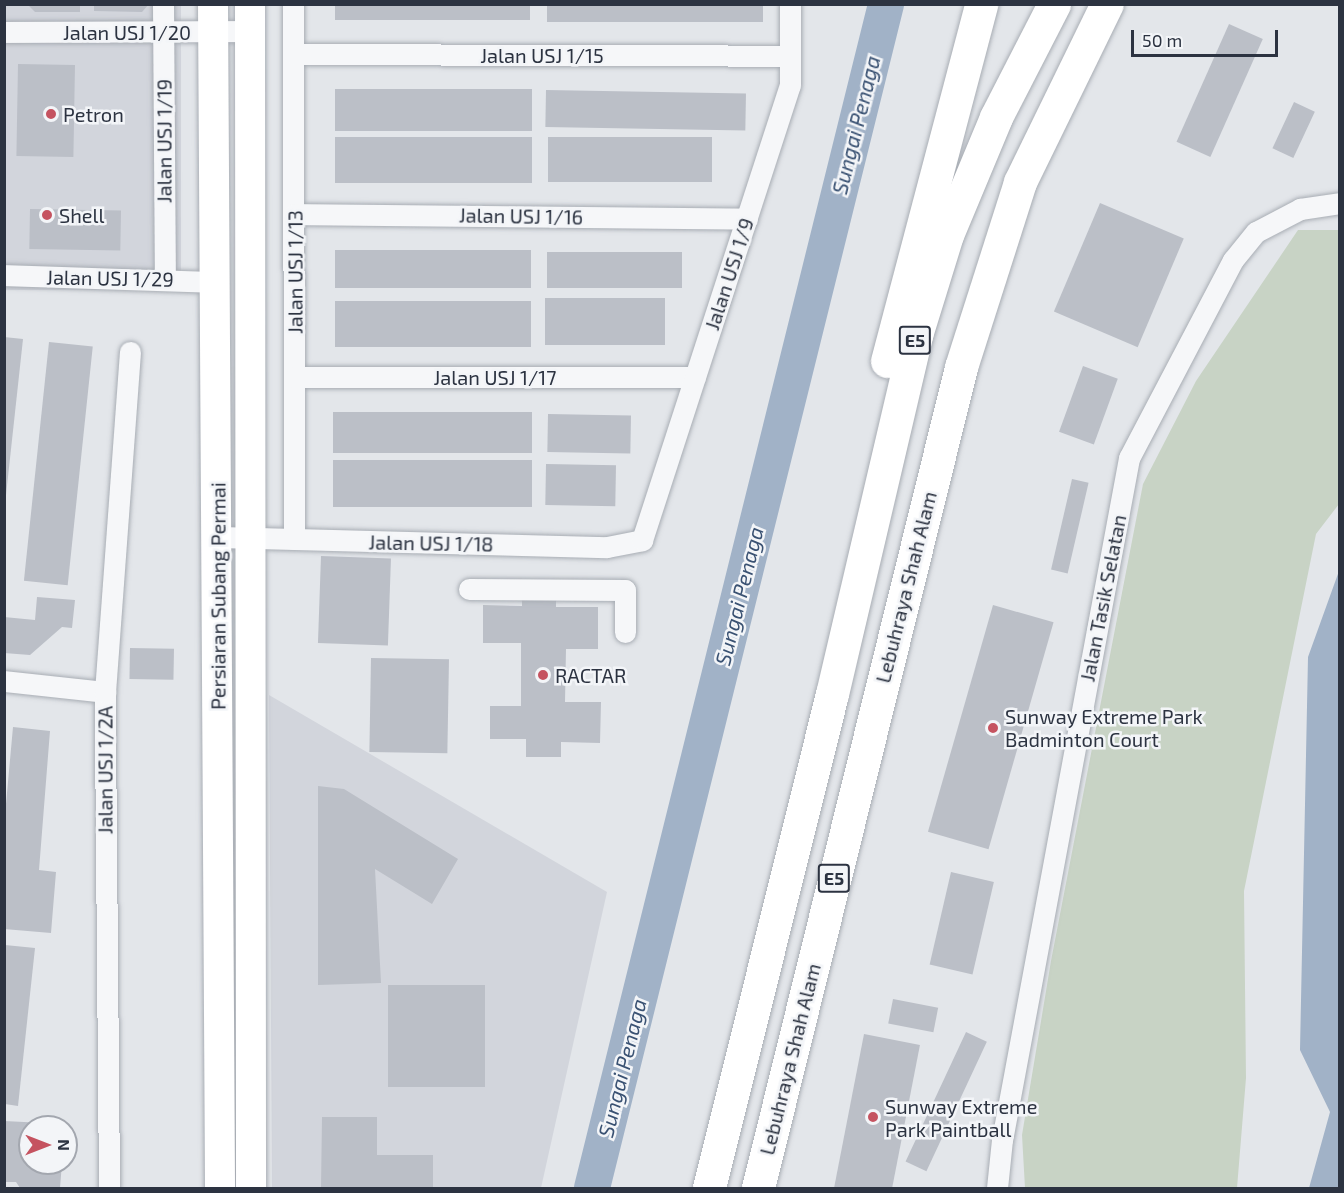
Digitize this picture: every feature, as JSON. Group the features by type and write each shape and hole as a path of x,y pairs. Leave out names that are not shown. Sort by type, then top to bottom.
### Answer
{"highway":[{"path":"832,694 862,489 885,366 981,4"},
{"name":"E5","path":"709,1188 832,694 916,335 947,235 996,117 1054,4"},
{"name":"Lebuhraya Shah Alam","path":"758,1188 961,367 1020,182 1107,4"}],"main road":[{"name":"Persiaran Subang Permai","path":"214,18 219,537 220,1188"},
{"name":"Persiaran Subang Permai","path":"250,18 251,1188"}],"street":[{"name":"Jalan USJ 1/19","path":"163,4 165,278"},
{"name":"Jalan USJ 1/13","path":"293,4 294,539"},
{"name":"Jalan USJ 1/9","path":"642,540 790,85 790,4"},
{"name":"Jalan USJ 1/20","path":"4,32 163,32 214,18 250,18"},
{"name":"Jalan USJ 1/15","path":"294,54 790,56"},
{"name":"Jalan Tasik Selatan","path":"997,1188 1002,1140 1129,458 1233,260 1256,232 1291,214 1340,203"},
{"name":"Jalan USJ 1/16","path":"295,214 747,219"},
{"name":"Jalan USJ 1/29","path":"4,275 165,278 216,282"},
{"name":"Jalan USJ 1/2A","path":"109,1188 105,692 130,352"},
{"name":"Jalan USJ 1/17","path":"295,377 695,377"},
{"name":"Jalan USJ 1/18","path":"219,537 607,547 642,540"},
{"path":"469,589 625,590 625,632"},
{"path":"4,681 105,692"}],"shaded area":[{"path":"5,5 181,5 181,290 5,290"},
{"path":"269,695 607,892 541,1188 272,1188"}],"green space":[{"path":"1298,230 1339,230 1339,504 1316,534 1244,891 1246,1078 1237,1188 1025,1188 1022,1135 1051,961 1143,484 1196,381"}],"water":[{"path":"1339,571 1339,1188 1309,1188 1330,1112 1300,1050 1308,657"}],"building":[{"path":"27,4 80,4 80,12 35,12"},
{"path":"94,4 149,4 142,12 94,11"},
{"path":"335,4 530,4 530,20 335,20"},
{"path":"547,4 763,4 763,22 547,22"},
{"path":"1229,24 1263,39 1210,157 1177,142"},
{"path":"18,64 75,65 73,157 16,156"},
{"path":"335,89 532,89 532,131 335,131"},
{"path":"546,90 746,93 745,130 545,127"},
{"path":"1294,102 1315,112 1293,158 1272,148"},
{"path":"335,137 532,137 532,183 335,183"},
{"path":"548,137 712,137 712,182 548,182"},
{"path":"1100,203 1184,239 1138,347 1054,312"},
{"path":"30,209 121,211 120,251 29,249"},
{"path":"335,250 531,250 531,288 335,288"},
{"path":"547,252 682,252 682,288 547,288"},
{"path":"545,298 665,298 665,345 545,345"},
{"path":"335,301 531,301 531,347 335,347"},
{"path":"4,337 23,339 6,495 4,495"},
{"path":"49,342 93,347 68,585 24,581"},
{"path":"1083,366 1118,379 1094,444 1059,432"},
{"path":"333,412 532,412 532,453 333,453"},
{"path":"548,414 631,415 630,453 547,452"},
{"path":"333,460 532,460 532,507 333,507"},
{"path":"546,464 616,465 615,506 545,505"},
{"path":"1072,479 1089,483 1068,573 1051,570"},
{"path":"321,556 391,558 388,645 318,643"},
{"name":"RACTAR","path":"522,592 556,592 556,607 598,607 598,649 566,649 565,702 601,702 600,743 561,742 561,757 526,757 526,739 490,739 490,706 521,706 521,643 483,643 483,605 522,606"},
{"path":"37,597 75,600 72,628 62,627 30,655 4,653 4,617 35,620"},
{"name":"Sunway Extreme Park Badminton Court","path":"993,605 1054,622 989,849 928,832"},
{"path":"130,648 174,649 173,680 129,679"},
{"path":"371,658 449,659 447,753 369,752"},
{"path":"13,727 50,731 39,870 56,872 51,933 4,929 4,826"},
{"path":"318,786 344,789 458,859 432,904 375,869 381,983 318,985"},
{"path":"951,872 994,882 973,974 930,965"},
{"path":"5,945 35,948 18,1106 5,1104"},
{"path":"388,985 485,985 485,1087 388,1087"},
{"path":"893,999 938,1008 933,1032 888,1024"},
{"path":"966,1032 987,1042 926,1171 906,1162"},
{"name":"Sunway Extreme Park Paintball","path":"864,1034 920,1045 892,1188 834,1188"},
{"path":"322,1117 377,1117 377,1155 433,1155 433,1188 321,1188"},
{"path":"4,1121 18,1122 18,1175 61,1175 60,1188 20,1188 16,1182 4,1182"}],"waterway":[{"name":"Sungai Penaga","path":"592,1188 886,4"}],"place":[{"name":"Petron","path":"51,114"},
{"name":"Shell","path":"47,215"},
{"name":"RACTAR","path":"543,675"},
{"name":"Sunway Extreme Park Badminton Court","path":"993,728"},
{"name":"Sunway Extreme Park Paintball","path":"873,1117"}]}
